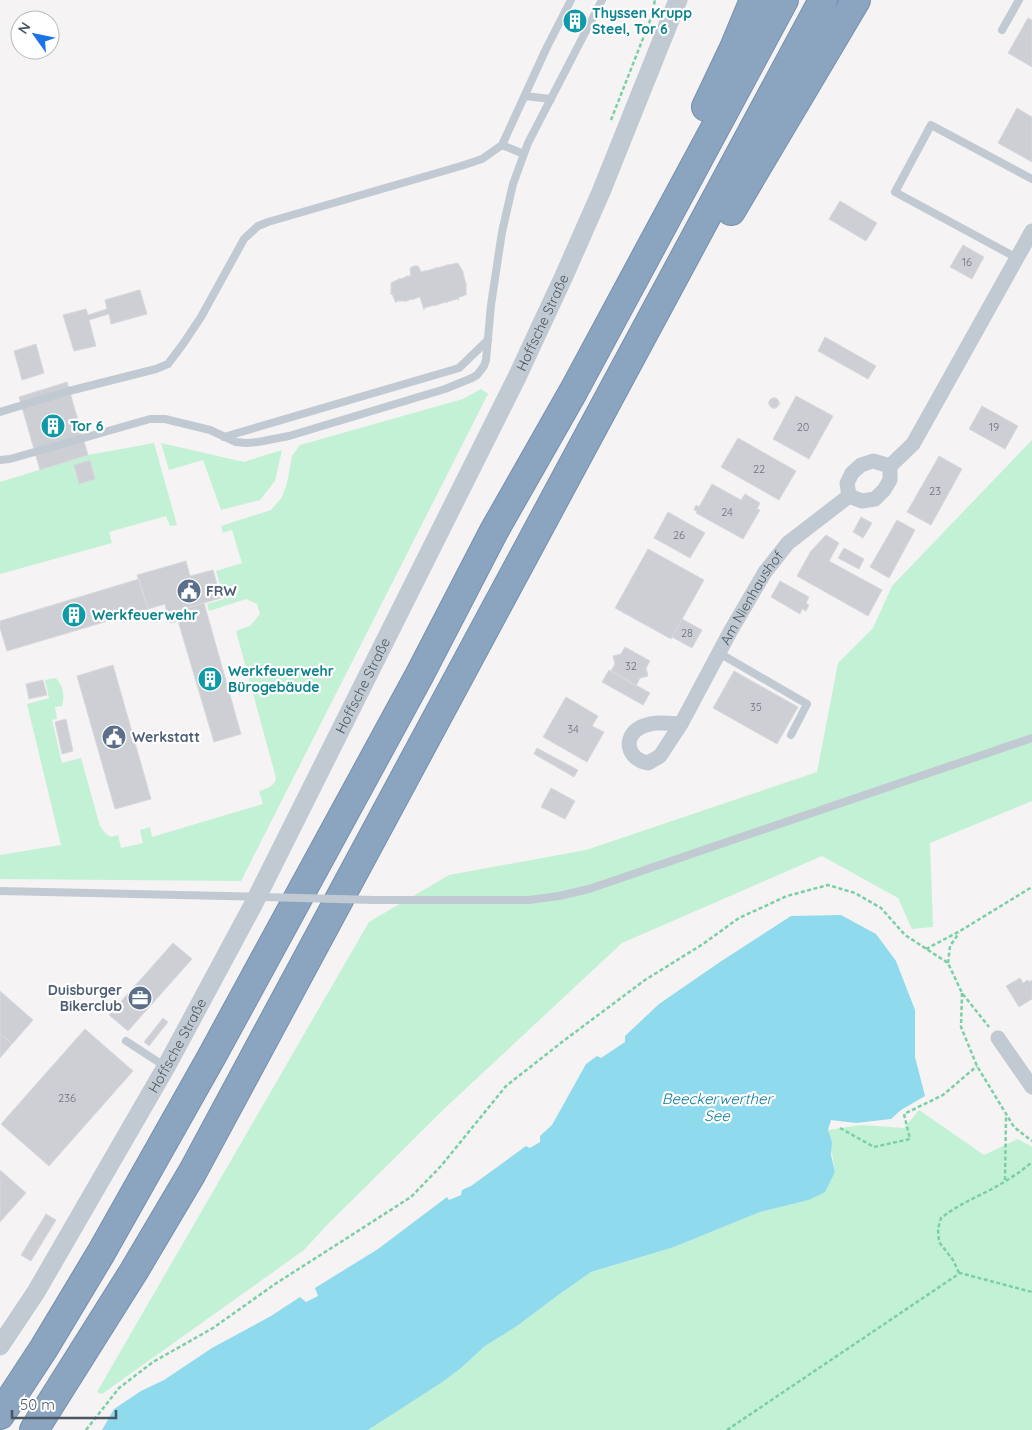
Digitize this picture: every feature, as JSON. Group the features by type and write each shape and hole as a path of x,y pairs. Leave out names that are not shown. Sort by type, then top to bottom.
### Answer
{"highway":[{"path":"669,212 706,108 754,0"},
{"path":"0,1415 87,1277 162,1146 420,674 494,531 573,392 784,0"},
{"path":"34,1430 129,1280 192,1173 824,0"},
{"path":"681,266 726,220 856,0"}],"street":[{"name":"Hoffsche Straße","path":"0,1346 36,1292 166,1067 256,898 517,377 564,276 600,192 678,0"},
{"path":"890,466 873,461 861,465 852,473 847,483 849,496 862,501 875,499 884,490 890,480 890,466 913,444 1032,231"},
{"name":"Am Nienhaushof","path":"681,724 765,572 788,543 849,496"},
{"path":"998,1038 1032,1087"}],"lane":[{"path":"0,412 69,391 156,369 168,364 184,344 201,317 244,239 258,226 462,166 482,159 502,146 546,49 571,0"},
{"path":"0,460 10,459 150,419 165,419 210,430 236,442 246,444 289,436 445,389 472,378 480,372 486,360 491,305 502,232 513,184 528,143 602,0"},
{"path":"1002,30 1019,0"},
{"path":"525,96 551,99"},
{"path":"1017,258 895,192 932,125 1032,179"},
{"path":"502,146 524,154"},
{"path":"224,437 459,368 488,340"},
{"path":"719,653 807,704 791,735"},
{"path":"0,891 374,900 529,900 559,896 589,889 1032,738"},
{"path":"126,1041 166,1067"}],"path":[{"path":"608,126 651,18 655,0"},
{"path":"86,1430 119,1388 153,1362 213,1328 275,1284 411,1197 441,1166 506,1086 645,980 703,944 739,918 787,896 828,885 855,893 881,908 905,935 948,963"},
{"path":"926,949 1032,888"},
{"path":"960,931 950,946 948,963 962,993 998,1038"},
{"path":"962,993 961,1027 977,1066 1014,1127 1032,1141"},
{"path":"840,1128 874,1147 910,1139 904,1114 943,1095 977,1066"},
{"path":"1005,1181 1006,1114"},
{"path":"1032,1162 1020,1172 962,1204 941,1218 938,1229 939,1242 960,1273 1032,1292"},
{"path":"727,1430 960,1273"}],"green space":[{"path":"481,389 488,394 241,881 0,879 0,855 61,845 27,704 49,698 45,680 55,678 63,690 62,706 55,707 57,719 52,720 62,763 81,758 100,826 111,837 118,835 121,848 143,843 140,830 150,827 152,837 263,804 259,791 272,785 276,778 236,631 250,626 260,614 257,604 246,599 209,611 207,604 224,599 216,571 242,563 232,530 223,533 221,526 271,510 282,497 287,483 292,456 300,445 463,399"},
{"path":"1032,440 1032,801 930,843 933,927 912,929 898,898 822,856 622,943 445,1108 304,1250 102,1394 97,1392 369,922 449,875 586,850 817,772 838,663 873,628 892,586"},
{"path":"154,443 177,525 170,526 166,516 109,532 112,543 0,574 0,482 88,455"},
{"path":"161,443 244,462 282,450 275,481 260,500 221,510 203,460 169,470"},
{"path":"919,1110 984,1155 1018,1139 1032,1147 1032,1430 368,1430 441,1383 460,1369 485,1346 517,1326 591,1272 674,1247 760,1212 809,1200 835,1172 828,1130 861,1125 904,1128"}],"water":[{"name":"Beeckerwerther See","path":"841,915 876,934 896,961 915,1010 915,1057 925,1096 901,1110 891,1119 856,1123 831,1120 828,1130 832,1142 831,1155 835,1172 825,1192 809,1200 760,1212 674,1247 591,1272 517,1326 485,1346 460,1369 441,1383 368,1430 102,1430 114,1409 141,1391 164,1380 212,1348 271,1316 300,1297 306,1302 318,1296 315,1288 378,1249 447,1197 449,1200 461,1195 462,1190 471,1186 526,1146 530,1148 540,1142 540,1136 552,1125 586,1064 597,1056 601,1058 625,1042 625,1036 659,1004 791,916"}],"building":[{"name":"Thyssen Krupp Steel, Tor 6","path":"577,11 583,14 577,31 568,26"},
{"path":"1028,18 1032,20 1032,67 1008,53"},
{"path":"1017,108 1032,117 1032,162 998,143"},
{"path":"840,201 877,223 866,241 829,219"},
{"path":"963,245 984,257 972,279 950,267"},
{"path":"458,263 464,272 467,284 467,294 458,298 459,300 424,308 424,310 420,297 406,302 397,301 396,303 392,294 390,294 391,283 399,278 411,276 410,268 414,266 418,266 421,272 447,264"},
{"path":"140,290 147,314 111,324 109,314 89,320 96,346 74,351 63,315 86,309 88,315 107,309 105,300"},
{"path":"825,337 876,366 868,379 818,351"},
{"path":"36,344 44,373 22,380 14,351"},
{"name":"Tor 6","path":"67,382 88,455 40,470 19,397"},
{"path":"796,396 833,416 809,459 773,439"},
{"path":"774,398 779,403 774,408 769,403"},
{"path":"774,398 779,403 774,408 769,403"},
{"path":"774,398 779,403 774,408 769,403"},
{"path":"982,406 1018,426 1005,449 969,429"},
{"path":"738,438 796,471 779,500 721,467"},
{"path":"939,456 962,469 931,525 907,512"},
{"path":"90,460 95,479 79,484 74,465"},
{"path":"712,484 741,500 745,494 760,503 757,509 760,510 743,539 696,513 697,511 694,510 696,505 699,507"},
{"path":"668,512 705,533 690,558 654,538"},
{"path":"861,517 872,523 863,538 853,532"},
{"path":"897,520 915,530 889,578 870,567"},
{"path":"826,535 839,543 829,561 882,590 868,616 797,576 811,551"},
{"path":"844,548 864,559 859,569 838,558"},
{"path":"648,549 704,580 671,639 615,608"},
{"path":"186,561 190,576 213,570 221,598 167,614 165,604 148,609 137,575"},
{"name":"Werkfeuerwehr","path":"139,579 148,609 7,651 0,628 0,621"},
{"path":"780,581 809,597 806,603 809,605 806,611 802,609 800,614 771,597"},
{"name":"Werkfeuerwehr Bürogebäude","path":"204,603 241,734 214,742 178,621 170,623 167,614"},
{"path":"682,619 702,630 692,648 672,637"},
{"path":"625,647 650,661 646,668 648,676 640,678 636,686 611,671 615,664 613,656 621,654"},
{"name":"Werkstatt","path":"113,665 151,799 115,809 77,676"},
{"path":"609,670 650,693 643,705 602,682"},
{"path":"734,671 798,707 777,744 713,708"},
{"path":"43,680 47,695 29,699 26,684"},
{"path":"566,697 598,716 592,726 604,732 587,762 543,737"},
{"path":"66,719 73,751 62,754 55,722"},
{"path":"537,748 578,770 574,777 534,754"},
{"path":"551,788 575,801 565,819 541,807"},
{"path":"173,943 192,959 128,1031 109,1015"},
{"path":"1020,978 1023,983 1032,980 1032,999 1019,1007 1006,986"},
{"path":"0,991 33,1020 12,1044 0,1033"},
{"path":"163,1018 168,1022 149,1046 144,1042"},
{"path":"85,1029 133,1071 49,1166 1,1124"},
{"path":"0,1033 12,1044 0,1058"},
{"path":"0,1170 26,1193 0,1222"},
{"path":"46,1214 56,1220 31,1261 21,1255"}],"place":[{"name":"Thyssen Krupp Steel, Tor 6","path":"575,21"},
{"name":"Tor 6","path":"53,426"},
{"name":"FRW","path":"189,591"},
{"name":"Werkfeuerwehr","path":"74,615"},
{"name":"Werkfeuerwehr Bürogebäude","path":"210,679"},
{"name":"Werkstatt","path":"114,737"},
{"name":"Duisburger Bikerclub","path":"140,998"}]}
